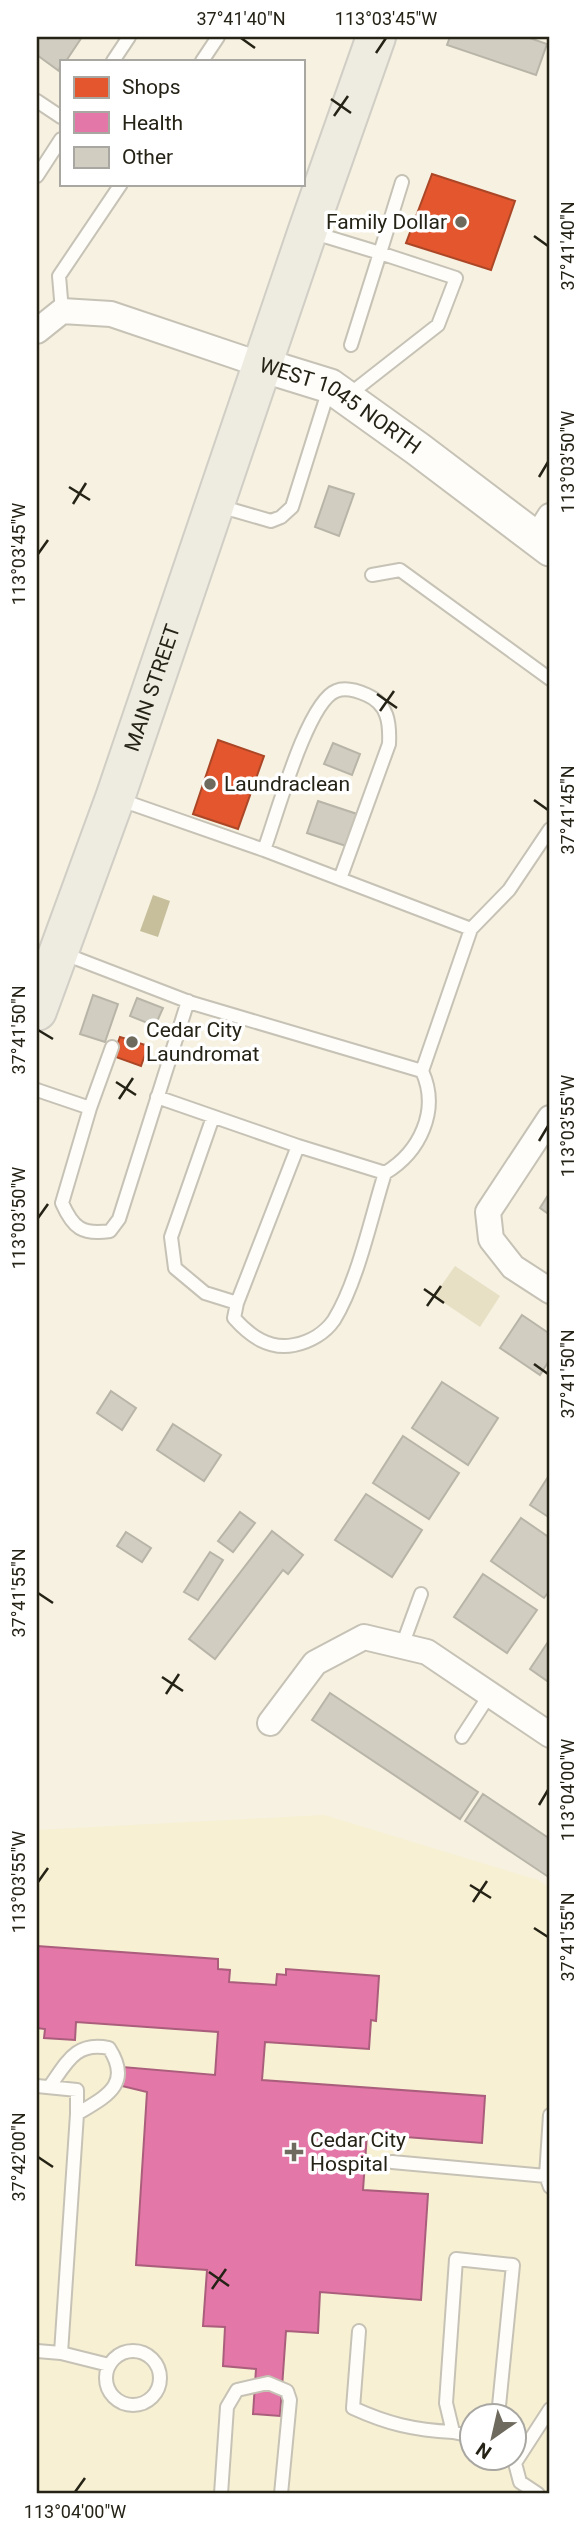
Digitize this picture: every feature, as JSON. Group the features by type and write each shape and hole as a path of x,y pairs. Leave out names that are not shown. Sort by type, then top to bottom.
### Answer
{"main road":[{"path":"314,213 376,37"},
{"name":"MAIN STREET","path":"37,1011 115,798 314,213"},
{"name":"WEST 1045 NORTH","path":"262,365 337,391 545,535"}],"street":[{"path":"37,331 62,311"},
{"name":"WEST 1045 NORTH","path":"62,311 111,314 262,365"},
{"path":"550,1118 488,1212 491,1239 513,1267 550,1291"},
{"path":"270,1723 315,1663 364,1637 428,1652 550,1735"}],"lane":[{"path":"114,60 129,37"},
{"path":"203,60 218,37"},
{"path":"37,101 60,116"},
{"path":"37,176 60,141"},
{"path":"351,345 402,182"},
{"path":"62,311 59,276 120,186"},
{"path":"215,505 271,521 281,517 292,507 337,391 438,325 456,278 380,253 314,213"},
{"path":"372,575 400,570 550,679"},
{"path":"264,850 315,711 321,701 337,690 357,691 377,699 390,720 389,744 340,879"},
{"path":"115,798 264,850 471,929"},
{"path":"298,1146 237,1303 234,1318 247,1333 281,1348 304,1343 321,1333 333,1320 351,1283 385,1173 405,1158 418,1139 427,1118 431,1101 422,1071 471,929 509,890 550,829"},
{"path":"58,951 188,1002 422,1071"},
{"path":"112,1047 90,1108 62,1203 69,1220 81,1230 110,1231 119,1219 188,1002"},
{"path":"37,1090 90,1108"},
{"path":"157,1097 385,1173"},
{"path":"213,1117 172,1237 175,1268 205,1293 237,1303"},
{"path":"402,1646 421,1594"},
{"path":"462,1737 490,1694"},
{"path":"43,2086 80,2048 93,2045 109,2048 116,2059 118,2076 112,2093 77,2114"},
{"path":"43,2086 77,2090 61,2353"},
{"path":"392,2162 548,2181 550,2115"},
{"path":"453,2432 446,2403 456,2259 513,2264 499,2402"},
{"path":"359,2331 353,2408 418,2430 458,2433"},
{"path":"37,2351 61,2353 109,2365"},
{"path":"132,2351 150,2357 159,2373 157,2391 145,2403 120,2403 108,2390 106,2373 109,2365 115,2358 132,2351"},
{"path":"221,2494 227,2407 237,2390 268,2383 287,2391 290,2400 281,2494"},
{"path":"528,2440 550,2409"},
{"path":"517,2472 520,2482 538,2494"}],"shaded area":[{"path":"153,895 170,901 158,937 140,931"},
{"path":"455,1266 500,1296 480,1327 434,1296"},
{"name":"Cedar City Hospital","path":"324,1815 538,1880 550,1888 550,2490 547,2494 37,2494 37,1830"}],"building: Shops":[{"name":"Family Dollar","path":"432,174 515,201 491,270 406,243"},
{"path":"218,740 264,756 238,829 193,814"},
{"path":"120,1037 148,1046 141,1066 113,1056"}],"building: Health":[{"path":"37,1946 218,1959 218,1969 230,1970 229,1982 276,1985 277,1974 286,1975 286,1969 379,1976 376,2021 371,2020 369,2049 265,2042 262,2080 485,2096 482,2143 367,2134 363,2190 428,2194 421,2300 320,2292 318,2333 286,2331 280,2416 253,2414 256,2369 223,2366 225,2327 203,2326 207,2270 136,2265 147,2092 122,2086 123,2067 215,2075 218,2032 76,2022 75,2040 44,2038 45,2029 37,2028"}],"building: Other":[{"path":"37,37 82,37 67,60 60,60 59,71 37,55"},
{"path":"450,37 527,37 547,44 536,75 447,45"},
{"path":"329,486 354,494 339,536 315,527"},
{"path":"333,743 360,754 352,775 324,764"},
{"path":"318,801 357,814 346,846 307,833"},
{"path":"93,995 118,1004 105,1042 80,1034"},
{"path":"137,998 163,1008 155,1026 130,1016"},
{"path":"550,1192 550,1215 540,1208"},
{"path":"522,1315 550,1334 550,1359 540,1375 500,1348"},
{"path":"442,1382 498,1418 468,1465 412,1428"},
{"path":"111,1391 136,1408 122,1430 97,1413"},
{"path":"173,1424 221,1455 204,1481 157,1450"},
{"path":"403,1436 459,1473 429,1519 373,1483"},
{"path":"550,1474 550,1518 530,1505"},
{"path":"366,1494 422,1530 392,1577 335,1540"},
{"path":"240,1512 255,1523 233,1552 218,1541"},
{"path":"521,1518 550,1538 550,1590 544,1598 491,1561"},
{"path":"272,1531 303,1555 288,1574 283,1570 215,1659 189,1639"},
{"path":"126,1532 151,1548 142,1562 117,1546"},
{"path":"210,1552 223,1560 198,1600 184,1592"},
{"path":"483,1574 537,1610 507,1653 454,1617"},
{"path":"550,1639 550,1683 530,1669"},
{"path":"330,1693 478,1792 460,1819 312,1720"},
{"path":"483,1794 550,1839 550,1878 465,1821"}],"place":[{"name":"Family Dollar","path":"461,222"},
{"name":"Laundraclean","path":"210,784"},
{"name":"Cedar City Laundromat","path":"132,1042"},
{"name":"Cedar City Hospital","path":"294,2152"}]}
